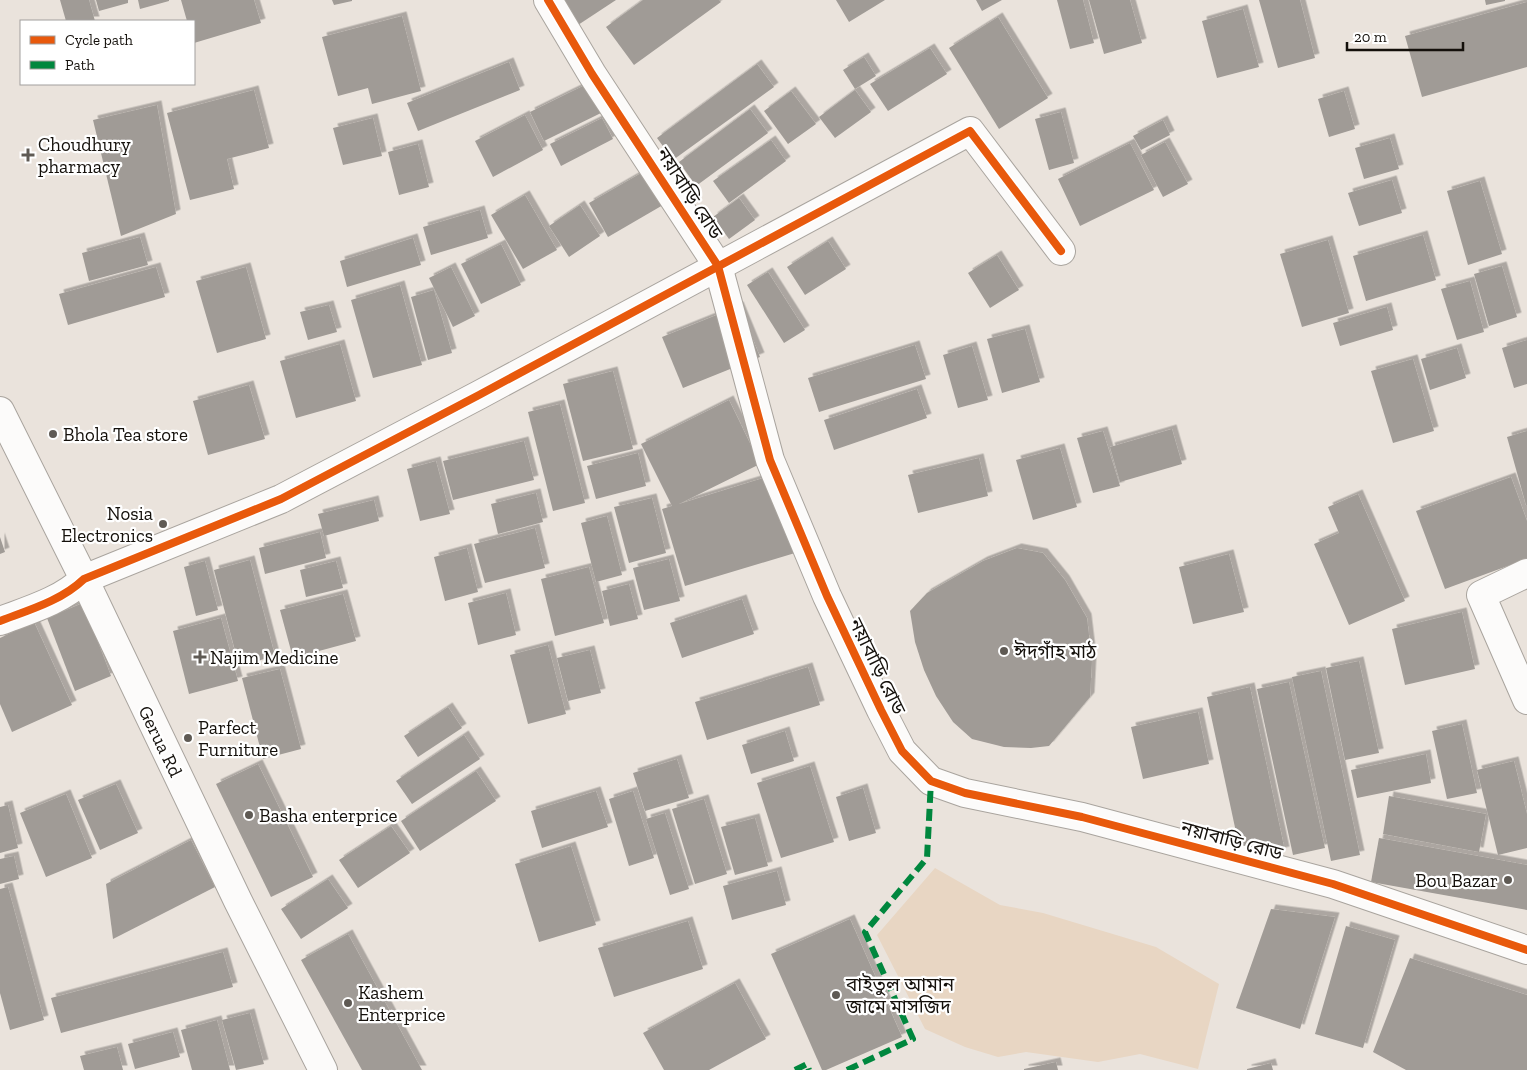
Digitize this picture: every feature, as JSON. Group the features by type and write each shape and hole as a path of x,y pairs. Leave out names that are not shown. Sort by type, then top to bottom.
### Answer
{"street":[{"name":"নয়াবাড়ি রোড","path":"548,0 592,74 718,266 770,460 827,596 880,710 902,751 931,781 966,793 1082,816 1333,884 1527,950"},
{"path":"0,620 45,604 73,589 84,579 281,499 479,395 970,130 1061,251"},
{"name":"Gerua Rd","path":"0,411 84,579 238,901 324,1070"},
{"path":"1527,573 1481,595 1527,700"}],"shaded area":[{"path":"935,868 1000,905 1043,913 1156,947 1219,984 1198,1069 1140,1054 1098,1062 1026,1052 998,1057 965,1047 925,1029 877,935"}],"building":[{"path":"60,0 89,0 95,20 66,20"},
{"path":"96,0 128,0 128,3 99,11"},
{"path":"138,0 169,0 169,1 140,9"},
{"path":"181,0 254,0 261,23 195,43 195,20 187,20"},
{"path":"332,0 352,0 352,1 334,5"},
{"path":"561,0 616,0 578,25"},
{"path":"643,0 719,0 721,2 634,65 606,27"},
{"path":"836,0 885,0 849,22"},
{"path":"976,0 1002,0 982,11"},
{"path":"1057,0 1083,0 1094,43 1070,49"},
{"path":"1089,0 1130,0 1142,43 1104,54"},
{"path":"1259,0 1300,0 1315,58 1278,68"},
{"path":"1485,0 1505,0 1505,1 1486,5"},
{"path":"1527,2 1527,67 1422,97 1405,36"},
{"path":"1243,9 1259,67 1217,78 1202,21"},
{"path":"402,16 421,91 372,104 368,88 338,96 322,37"},
{"path":"998,17 1048,98 999,129 949,48"},
{"path":"930,48 947,74 888,111 870,84"},
{"path":"864,57 876,76 855,89 843,70"},
{"path":"509,62 520,90 418,131 407,103"},
{"path":"757,64 774,87 673,160 657,138"},
{"path":"589,83 603,112 544,141 530,112"},
{"path":"254,90 269,148 227,159 234,189 190,200 167,113"},
{"path":"855,90 871,112 835,138 819,117"},
{"path":"791,91 816,124 788,144 764,111"},
{"path":"1344,91 1355,129 1329,137 1318,99"},
{"path":"157,105 176,214 121,236 93,120"},
{"path":"750,109 768,133 696,186 679,162"},
{"path":"1061,112 1074,163 1049,170 1035,119"},
{"path":"525,115 543,150 493,177 475,141"},
{"path":"373,118 382,156 343,165 333,128"},
{"path":"602,118 613,139 561,166 550,144"},
{"path":"1163,120 1170,135 1141,150 1133,136"},
{"path":"1390,138 1399,169 1364,179 1355,148"},
{"path":"771,140 786,161 729,203 713,181"},
{"path":"1165,142 1188,184 1163,197 1141,155"},
{"path":"1130,143 1154,190 1080,226 1058,179"},
{"path":"418,144 429,187 399,195 388,152"},
{"path":"643,172 663,205 608,237 589,203"},
{"path":"1392,180 1402,213 1359,226 1348,193"},
{"path":"1480,181 1502,254 1468,265 1447,191"},
{"path":"525,195 557,250 523,269 491,215"},
{"path":"739,198 755,220 729,239 713,217"},
{"path":"580,205 600,236 569,257 549,226"},
{"path":"480,210 488,238 431,255 423,227"},
{"path":"1423,235 1436,280 1366,301 1353,256"},
{"path":"140,237 148,265 89,281 82,253"},
{"path":"413,238 421,265 347,287 340,261"},
{"path":"1328,240 1349,313 1302,327 1280,254"},
{"path":"828,241 846,269 805,295 787,267"},
{"path":"501,244 521,285 481,304 461,264"},
{"path":"997,255 1019,290 990,308 968,273"},
{"path":"1502,266 1517,317 1489,326 1474,274"},
{"path":"156,267 165,297 68,325 59,294"},
{"path":"246,267 266,339 217,353 196,281"},
{"path":"451,267 475,316 453,327 429,278"},
{"path":"768,272 805,330 784,343 747,285"},
{"path":"1470,281 1484,332 1457,340 1441,289"},
{"path":"400,285 422,365 373,378 351,300"},
{"path":"434,290 452,353 428,360 411,297"},
{"path":"329,305 337,332 308,340 300,312"},
{"path":"739,306 760,357 683,388 662,337"},
{"path":"1387,307 1393,330 1340,346 1333,323"},
{"path":"1025,329 1040,382 1002,393 987,339"},
{"path":"1527,340 1527,384 1514,388 1502,348"},
{"path":"340,344 356,401 296,418 280,361"},
{"path":"915,345 926,379 819,412 808,378"},
{"path":"972,346 988,400 958,408 943,355"},
{"path":"1457,348 1466,378 1430,390 1421,359"},
{"path":"1413,359 1434,431 1393,443 1371,371"},
{"path":"613,371 633,449 583,461 563,384"},
{"path":"249,385 265,439 208,455 193,401"},
{"path":"917,389 927,418 834,450 824,420"},
{"path":"729,400 760,464 679,504 770,476 795,553 685,586 662,509 672,506 641,444"},
{"path":"560,404 585,503 553,511 528,412"},
{"path":"1172,429 1182,464 1120,482 1110,447"},
{"path":"1103,431 1120,486 1093,493 1077,438"},
{"path":"1527,431 1527,505 1526,505 1507,437"},
{"path":"524,441 534,480 453,500 443,461"},
{"path":"1060,448 1077,507 1033,520 1016,460"},
{"path":"638,453 646,486 596,499 587,466"},
{"path":"979,458 988,496 918,513 908,475"},
{"path":"436,461 450,514 420,521 407,469"},
{"path":"1511,477 1527,521 1527,559 1445,589 1416,511"},
{"path":"536,493 543,522 498,534 491,504"},
{"path":"1358,494 1405,601 1349,625 1314,544 1339,533 1328,507"},
{"path":"652,498 666,553 629,563 614,507"},
{"path":"374,500 379,521 324,536 318,514"},
{"path":"607,516 622,575 596,582 581,523"},
{"path":"535,528 545,568 485,583 474,544"},
{"path":"320,532 326,558 265,574 259,548"},
{"path":"0,537 5,552 0,554"},
{"path":"467,548 478,592 445,601 434,557"},
{"name":"ঈদগাঁহ মাঠ","path":"1017,548 1043,553 1065,580 1087,618 1092,660 1090,697 1049,746 1031,748 1004,747 972,739 953,722 936,696 924,670 915,642 910,611 927,593 983,561"},
{"path":"1229,554 1244,612 1193,624 1179,567"},
{"path":"669,559 680,601 644,610 633,568"},
{"path":"250,560 275,656 239,666 214,570"},
{"path":"205,561 218,610 196,616 184,567"},
{"path":"336,561 343,588 306,597 300,570"},
{"path":"589,567 604,623 555,636 541,579"},
{"path":"629,584 638,619 610,626 602,591"},
{"path":"506,593 516,635 478,645 468,603"},
{"path":"343,594 356,641 293,658 280,610"},
{"path":"742,599 754,634 682,658 670,623"},
{"path":"83,603 111,676 75,691 47,618"},
{"path":"1462,612 1475,669 1405,685 1392,629"},
{"path":"221,618 238,681 189,694 173,631"},
{"path":"34,622 72,705 12,732 0,704 0,638"},
{"path":"548,645 566,714 528,724 510,655"},
{"path":"590,650 601,693 568,701 557,658"},
{"path":"1359,661 1379,753 1345,760 1326,668"},
{"path":"808,667 820,705 707,740 695,702"},
{"path":"280,669 301,749 263,759 242,678"},
{"path":"1321,671 1360,855 1331,861 1292,677"},
{"path":"1289,682 1325,848 1293,855 1257,689"},
{"path":"1250,687 1285,851 1242,860 1207,697"},
{"path":"448,707 462,728 418,757 404,736"},
{"path":"1198,712 1209,764 1143,779 1131,727"},
{"path":"1462,724 1477,793 1447,799 1432,731"},
{"path":"785,731 794,761 751,774 742,745"},
{"path":"464,735 480,759 412,804 396,781"},
{"path":"1426,754 1431,783 1357,798 1351,770"},
{"path":"677,759 689,798 645,811 633,773"},
{"path":"1514,761 1527,814 1527,848 1498,855 1477,770"},
{"path":"258,764 313,877 271,897 216,784"},
{"path":"810,766 834,842 781,858 757,783"},
{"path":"476,771 496,801 420,851 401,821"},
{"path":"116,784 138,833 100,850 78,800"},
{"path":"863,788 876,833 849,841 836,797"},
{"path":"596,791 608,827 542,848 531,811"},
{"path":"633,791 654,858 629,866 609,799"},
{"path":"66,794 92,858 46,877 20,813"},
{"path":"1389,796 1486,814 1479,852 1383,834"},
{"path":"704,799 727,874 695,884 672,809"},
{"path":"8,805 18,848 0,853 0,807"},
{"path":"665,813 689,889 670,895 646,819"},
{"path":"755,818 768,866 735,875 721,827"},
{"path":"391,826 410,853 358,888 339,860"},
{"path":"1379,838 1527,865 1527,910 1371,882"},
{"path":"191,840 215,887 113,939 106,884"},
{"path":"571,846 596,925 539,942 515,864"},
{"path":"14,856 19,879 0,884 0,859"},
{"path":"777,871 786,905 732,920 723,886"},
{"path":"328,879 348,908 301,939 281,909"},
{"path":"8,887 44,1020 10,1030 0,993 0,889"},
{"path":"1271,909 1335,917 1300,1029 1236,1008"},
{"name":"বাইতুল আমান জামে মাসজিদ","path":"850,919 902,1037 826,1070 822,1070 771,954"},
{"path":"688,921 703,969 614,997 598,948"},
{"path":"1346,926 1395,940 1363,1048 1315,1034"},
{"path":"348,934 422,1070 362,1070 301,960"},
{"path":"223,952 233,987 61,1033 51,998"},
{"path":"1410,958 1527,995 1527,1070 1406,1070 1373,1052"},
{"path":"735,983 766,1039 709,1070 664,1070 643,1033"},
{"path":"250,1013 264,1064 236,1070 222,1020"},
{"path":"217,1020 230,1070 192,1070 181,1030"},
{"path":"173,1032 180,1057 135,1069 128,1044"},
{"path":"117,1047 123,1070 84,1070 80,1056"},
{"path":"1056,1062 1058,1070 1024,1070 1024,1069"},
{"path":"1271,1063 1273,1070 1247,1070 1247,1069"}],"marked path":[{"path":"847,1070 913,1039 865,932 927,858 931,781"},
{"path":"795,1070 807,1064 809,1070"}],"cycle path":[{"path":"548,0 592,74 718,266 770,460 827,596 881,710 902,751 931,781 965,793 1082,817 1333,884 1527,950"},
{"path":"0,621 55,599 84,579 281,499 479,395 970,131 1061,251"}],"place":[{"name":"Choudhury pharmacy","path":"28,155"},
{"name":"Bhola Tea store","path":"53,434"},
{"name":"Nosia Electronics","path":"163,524"},
{"name":"ঈদগাঁহ মাঠ","path":"1004,651"},
{"name":"Najim Medicine","path":"200,657"},
{"name":"Parfect Furniture","path":"188,738"},
{"name":"Basha enterprice","path":"249,815"},
{"name":"Bou Bazar","path":"1508,880"},
{"name":"বাইতুল আমান জামে মাসজিদ","path":"836,995"},
{"name":"Kashem Enterprice","path":"348,1003"}]}
